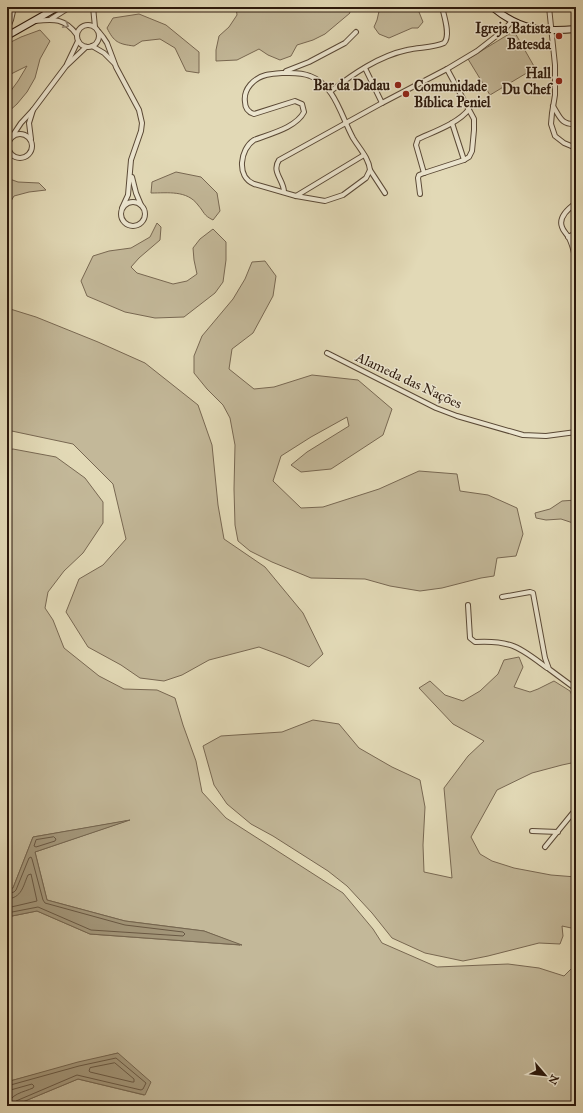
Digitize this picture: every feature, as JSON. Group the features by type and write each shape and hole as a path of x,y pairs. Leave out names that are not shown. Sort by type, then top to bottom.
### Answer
{"main road":[{"path":"7,36 58,7"},
{"path":"492,7 512,21 531,28 543,30 576,29"}],"street":[{"path":"7,30 14,7"},
{"path":"51,19 70,7"},
{"path":"93,7 95,27 107,43 116,67 139,110 142,123 141,131 131,160 128,195 122,208 121,216 125,223 133,226 143,220 145,213 133,186 131,171"},
{"path":"331,91 350,76 396,53 444,43 448,34 442,7"},
{"path":"549,7 555,65 551,124 555,136 564,143 576,148"},
{"path":"34,21 51,19 67,24 77,35 78,41 82,46 86,47"},
{"path":"284,192 283,185 276,170 276,165 279,160 478,51 500,34 512,21"},
{"path":"77,35 82,26 89,25 95,27"},
{"path":"33,110 29,123 32,148 28,155 17,158 8,150 11,138 66,66 86,47 95,44 99,39 98,32"},
{"path":"282,73 309,62 345,43 356,32"},
{"path":"66,66 78,41"},
{"path":"92,46 104,53 116,67"},
{"path":"365,68 382,103"},
{"path":"420,194 419,175 424,172 464,160 469,157 472,152 474,119 447,69"},
{"path":"370,170 366,178 343,195 325,201 296,196 251,183 242,170 242,161 246,148 250,143 284,128 297,120 304,112 303,107 299,102 295,101 290,101 254,114 249,112 245,106 244,98 248,86 265,75 282,73 309,75 322,82 331,91 346,124 368,162 370,170 385,193"},
{"path":"553,106 564,122 568,124 576,124"},
{"path":"424,172 416,145 418,139 452,123 463,116 469,109"},
{"path":"452,123 464,160"},
{"path":"11,138 18,134 22,134 29,137 31,140"},
{"path":"296,196 364,155"},
{"path":"122,208 128,203 132,202 139,203 142,206"},
{"path":"574,298 576,267 574,253 561,222 565,214 576,203"},
{"path":"568,237 576,233"},
{"name":"Alameda das Nações","path":"327,353 436,408 457,416 523,434 546,436 576,432"},
{"path":"502,597 530,592 533,593 544,658 549,669"},
{"path":"468,605 470,638 472,640 475,642 497,642 512,645 526,652 576,690"},
{"path":"545,847 576,809"},
{"path":"532,831 558,832"}],"shaded area":[{"path":"236,7 280,7 287,10 293,7 348,7 350,13 325,34 297,45 291,56 280,60 259,49 237,60 216,61 216,50 219,36 229,27 237,15"},
{"path":"380,7 417,7 423,22 418,28 412,28 389,38 379,34 374,27"},
{"path":"139,14 166,25 199,52 199,73 186,71 175,48 160,39 142,41 134,46 117,42 107,28 113,18"},
{"path":"40,30 50,41 40,59 35,78 27,92 7,113 7,96 27,66 7,76 7,44"},
{"path":"514,31 535,68 490,95 468,59"},
{"path":"176,172 201,177 217,193 220,211 213,220 206,215 194,200 188,197 177,193 151,193 152,182"},
{"path":"7,178 18,182 39,183 46,190 14,196 7,208"},
{"path":"157,223 161,227 160,240 131,267 137,273 173,284 187,281 197,274 193,248 200,239 213,229 226,242 226,260 223,282 215,293 184,317 155,318 125,312 87,296 81,281 93,256 109,251 131,248 150,237"},
{"path":"265,261 276,276 273,296 253,333 232,349 229,369 254,389 274,387 312,375 358,380 392,409 383,435 331,469 301,472 291,465 307,452 349,426 347,417 281,456 273,481 301,508 323,507 379,489 419,471 457,474 460,491 488,495 517,508 523,534 516,556 497,558 494,576 442,588 420,591 390,586 365,579 311,578 250,551 238,541 235,525 235,445 230,418 223,405 194,373 194,356 202,336 233,299 245,279 252,262"},
{"path":"7,308 36,317 145,363 198,405 212,445 218,505 224,539 265,567 303,613 323,654 309,667 259,647 209,660 182,675 164,681 140,678 121,665 88,647 66,612 79,579 103,565 126,539 113,484 73,444 7,430"},
{"path":"13,449 56,457 85,478 103,502 103,523 83,553 64,571 48,592 45,608 53,620 64,648 99,676 124,689 157,690 175,698 196,761 202,792 226,818 343,893 373,929 382,943 437,967 508,964 539,968 564,976 576,964 576,1106 13,1106 78,1079 144,1095 118,1053 7,1083 7,917 37,911 90,934 240,945 204,931 125,921 47,900 35,852 126,821 33,837 13,888 7,891 7,450"},
{"path":"576,500 576,524 561,519 546,520 536,518 535,513 550,509 562,501"},
{"path":"519,657 523,667 514,687 530,692 554,681 570,691 576,704 576,721 571,730 576,736 576,762 532,773 497,790 471,837 480,854 492,861 514,868 551,875 576,877 576,929 562,926 563,936 560,944 539,943 463,961 425,953 392,938 372,913 347,886 328,871 273,836 251,824 227,804 214,785 203,746 221,736 282,732 313,720 339,724 359,748 392,767 420,780 425,807 423,845 424,872 452,878 444,788 468,756 484,741 453,724 419,688 430,681 445,695 463,701 480,691 498,674 504,660"}],"water":[{"path":"130,820 35,852 47,900 125,921 204,931 242,945 90,934 37,911 7,917 7,891 13,888 33,837"},
{"path":"118,1053 151,1082 145,1095 78,1079 13,1106 7,1106 7,1083 10,1081 78,1062"}],"place":[{"name":"Igreja Batista Batesda","path":"559,36"},
{"name":"Hall Du Chef","path":"559,81"},
{"name":"Bar da Dadau","path":"398,85"},
{"name":"Comunidade Bíblica Peniel","path":"406,94"}]}
